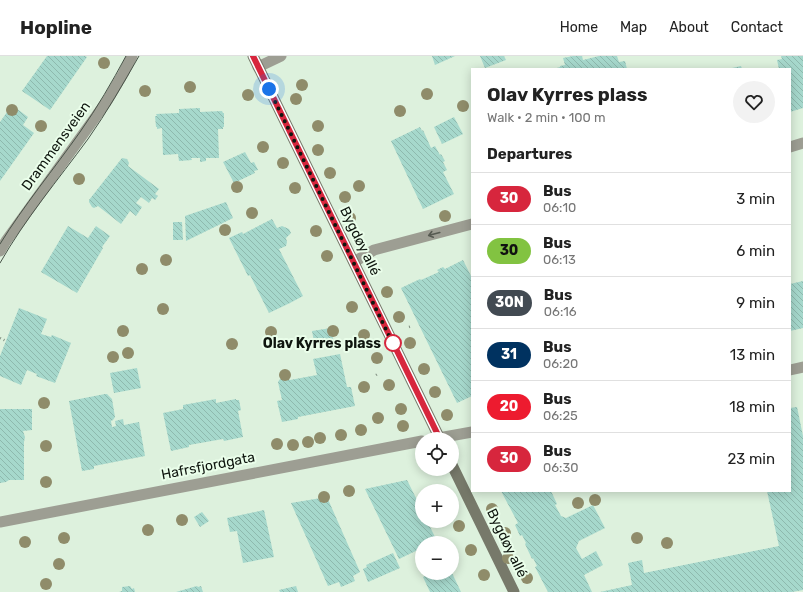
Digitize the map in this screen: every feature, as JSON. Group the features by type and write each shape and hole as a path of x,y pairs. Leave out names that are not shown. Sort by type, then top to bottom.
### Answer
{"main road":[{"name":"Bygdøy allé","path":"253,56 354,262 434,432"},
{"name":"Bygdøy allé","path":"457,476 514,592"}],"street":[{"name":"Drammensveien","path":"0,252 6,241 108,101 132,56"},
{"path":"258,67 281,56"},
{"path":"791,147 803,143"},
{"path":"354,262 374,250 471,224"},
{"path":"791,370 803,367"},
{"path":"459,435 471,432"},
{"name":"Hafrsfjordgata","path":"0,522 415,442"}],"path":[{"path":"0,338 6,341"}],"building":[{"path":"47,56 87,57 50,110 22,91"},
{"path":"432,56 455,56 435,65"},
{"path":"480,56 504,56 506,60 485,68"},
{"path":"582,56 583,60 599,56 617,56 619,62 625,61 627,68 557,68 565,65 563,58"},
{"path":"781,56 803,56 803,108 791,112 791,68 779,68 777,60 782,59"},
{"path":"12,105 28,117 23,125 34,133 0,181 0,122"},
{"path":"200,108 200,112 222,111 224,113 224,127 223,129 218,129 219,158 206,158 206,161 200,162 200,158 191,158 192,160 179,161 178,154 163,155 162,128 157,129 156,127 156,114 179,113 179,109"},
{"path":"454,117 463,134 442,144 434,127"},
{"path":"420,127 422,131 423,130 431,148 435,146 445,161 443,162 447,170 443,172 454,194 423,209 391,141"},
{"path":"245,152 251,163 254,162 258,170 254,171 255,173 234,183 223,162"},
{"path":"122,158 127,159 129,163 128,166 159,189 155,194 158,196 155,200 152,198 149,203 141,197 136,203 142,207 136,216 130,211 121,224 98,206 94,208 92,207 89,200"},
{"path":"226,202 233,218 186,241 185,216"},
{"path":"272,219 277,228 282,226 289,229 291,233 286,238 286,246 279,249 303,296 269,313 229,238 242,232 243,234"},
{"path":"173,222 182,222 183,240 173,240"},
{"path":"68,226 88,238 96,226 110,236 102,247 103,248 77,293 41,272"},
{"path":"463,260 471,276 471,396 457,403 401,288 439,272 437,270 443,267 445,269"},
{"path":"803,281 803,328 791,331 791,284"},
{"path":"19,308 47,319 41,334 51,337 52,335 71,343 55,383 36,376 37,374 27,370 21,385 0,376 0,356"},
{"path":"331,328 334,344 315,347 312,331"},
{"path":"340,354 347,387 351,387 355,406 298,417 298,419 282,422 277,401 282,400 278,382 280,379 285,377 290,380 317,375 313,359"},
{"path":"137,368 141,388 114,393 110,373"},
{"path":"105,394 112,399 115,417 111,421 112,427 116,426 115,421 123,419 124,425 139,422 145,456 94,466 94,469 82,471 69,401"},
{"path":"216,399 216,403 236,399 239,400 241,410 238,411 243,437 189,445 189,447 171,451 163,413 183,409 183,405"},
{"path":"797,407 803,436 803,590 792,592 600,592 632,585 628,563 642,560 644,573 779,546 767,492 791,492 791,408"},
{"path":"0,409 32,409 32,430 23,431 25,437 24,480 9,480 0,483"},
{"path":"407,480 415,496 415,528 430,528 434,536 415,536 415,551 399,559 365,489"},
{"path":"502,492 551,492 557,504 555,505 561,516 566,518 593,505 605,528 579,541 576,548 582,559 596,551 603,565 584,575 592,592 548,592 535,567 537,566 533,558 532,559 525,544 526,543 522,535 520,536 515,525 518,523"},
{"path":"327,497 360,572 353,576 355,581 341,587 339,582 328,586 291,503"},
{"path":"264,510 274,557 243,563 237,531 230,532 227,518"},
{"path":"202,512 209,521 200,527 194,517"},
{"path":"393,553 400,568 368,582 363,569 367,567 366,565"},
{"path":"424,580 455,580 461,592 430,592"},
{"path":"130,586 132,589 134,588 135,592 119,592 122,591 122,587"},
{"path":"201,586 203,592 176,592"},
{"path":"296,586 298,592 280,592 279,590"}],"tram line":[{"path":"0,244 19,215 86,123 126,56"},
{"path":"0,263 31,215 95,129 139,56"}],"bus line":[{"name":"30","path":"253,56 437,432"}],"place":[{"name":"Olav Kyrres plass","path":"393,343"}],"route":[{"path":"269,89 395,348 393,343"}]}
